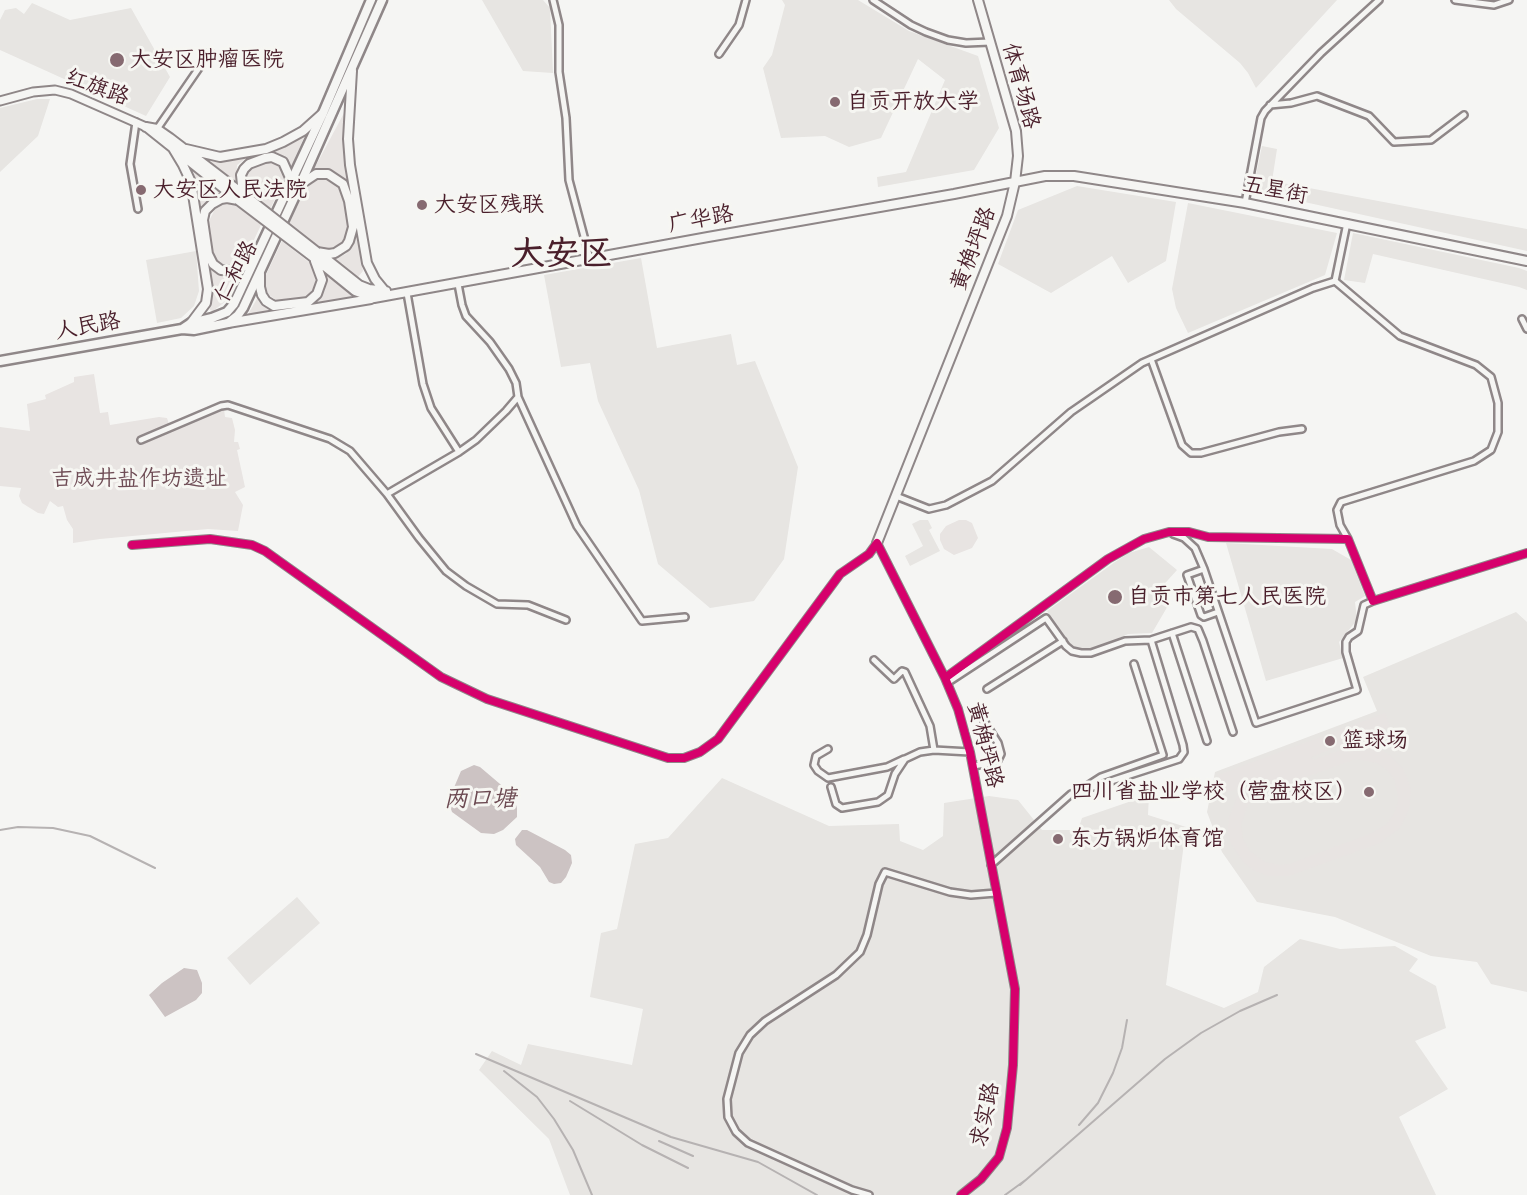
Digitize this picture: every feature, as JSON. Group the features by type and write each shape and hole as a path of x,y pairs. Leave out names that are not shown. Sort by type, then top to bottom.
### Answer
{"main road":[{"name":"仁和路","path":"183,329 191,323 227,312 240,294 372,0"},
{"name":"仁和路","path":"183,329 194,330 228,323 243,308 382,0"},
{"name":"体育场路","path":"978,0 1016,131 1018,156 1015,182"},
{"path":"352,70 348,139 350,165 367,263 384,290"},
{"path":"186,149 219,157 266,149 303,130 323,113"},
{"path":"146,127 157,129 186,149 241,197"},
{"path":"146,127 315,255 359,285 393,294"},
{"path":"171,146 191,182 208,289 206,303 191,323"},
{"path":"241,197 241,175 244,169 249,164 265,158 272,157 283,162 291,180"},
{"path":"300,185 316,174 328,174 343,184 349,201 353,227 346,246 335,253 315,255"},
{"name":"五星街","path":"1015,182 1045,176 1074,176 1245,203 1527,261"},
{"name":"广华路","path":"228,323 458,284 1015,182"},
{"name":"黄桷坪路","path":"877,543 1007,216 1015,182"},
{"path":"241,197 220,199 205,211 203,220 208,254 213,264 221,270 233,271 252,263"},
{"path":"261,269 260,287 266,301 280,307 308,302 317,294 322,280 315,255"},
{"path":"315,255 355,291 374,298"},
{"name":"人民路","path":"0,361 183,329"}],"street":[{"path":"553,0 559,25 559,72 566,118 569,180 590,259"},
{"path":"719,54 739,25 746,0"},
{"path":"873,0 911,25 937,36 966,43 990,42"},
{"path":"1245,203 1261,118 1270,105 1321,53 1379,0"},
{"path":"1455,0 1494,5 1509,0"},
{"path":"157,129 210,52"},
{"name":"红旗路","path":"0,101 45,89 55,90 71,94 146,127"},
{"path":"1270,105 1291,103 1317,96 1369,116 1394,142 1431,140 1464,115"},
{"path":"136,122 130,164 138,209"},
{"path":"1335,281 1347,223"},
{"path":"896,496 921,507 937,508 977,489 1004,472 1071,412 1151,359 1313,288 1335,281"},
{"path":"1335,281 1400,336 1476,365 1491,377 1498,403 1498,432 1491,450 1474,461 1341,502 1337,510 1340,525 1373,601"},
{"path":"458,284 466,316 490,342 516,383 518,397 577,526 642,621 685,617"},
{"path":"407,292 423,384 431,408 459,452"},
{"path":"1522,319 1527,329"},
{"path":"1151,359 1182,445 1191,453 1201,453 1280,432 1302,429"},
{"path":"387,494 476,440 518,397"},
{"path":"141,440 228,405 330,438 350,451 387,494 418,538 446,571 497,604 528,605 566,620"},
{"path":"946,680 1108,559 1144,539 1169,532 1189,532 1208,537 1348,539"},
{"path":"1169,532 1184,538 1194,548 1204,569 1256,723 1357,690 1346,652 1346,642 1358,630 1364,605 1527,553"},
{"path":"132,545 210,539 252,545 265,551 441,677 487,699 668,758 684,758 700,752 718,739 840,574 869,554 877,543"},
{"name":"黄桷坪路","path":"877,543 946,680 958,709 973,766 996,894"},
{"path":"1204,569 1187,575 1201,615 1204,617 1218,612"},
{"path":"946,680 1046,618 1072,651 1091,653 1125,641 1151,640 1191,627 1198,629 1233,732"},
{"path":"1172,633 1207,741"},
{"path":"991,865 1071,794 1179,759 1184,752 1151,640"},
{"path":"987,688 1063,641"},
{"path":"874,660 894,679 902,671 905,672 930,726 934,750"},
{"path":"1081,790 1101,777 1163,755 1134,664"},
{"path":"973,766 997,762 1001,754 998,743 984,721"},
{"path":"828,749 816,756 814,765 828,778 887,767 920,752 934,750 970,752"},
{"path":"831,787 836,804 842,808 878,802 888,795 895,774 905,759"},
{"path":"869,1195 851,1192 748,1143 736,1132 728,1117 727,1099 739,1053 750,1035 765,1021 836,975 860,952 867,935 879,884 885,872 950,892 971,895 996,894"},
{"name":"求实路","path":"962,1195 981,1179 999,1157 1007,1128 1013,1065 1015,989 996,894"}],"shaded area":[{"path":"482,0 543,0 550,8 553,73 523,71"},
{"name":"自贡开放大学","path":"782,0 858,0 909,31 978,56 999,128 974,170 878,187 877,177 906,172 945,80 918,59 881,138 849,147 825,136 781,138 763,68 772,55 785,5"},
{"path":"1169,0 1337,0 1256,88 1240,63 1176,9"},
{"name":"大安区肿瘤医院","path":"32,3 70,20 131,8 170,77 146,116 0,50 0,20 5,10 16,8 24,14"},
{"path":"37,99 50,99 38,136 0,172 0,108"},
{"path":"1262,146 1277,149 1272,181 1527,229 1527,251 1259,192 1254,185"},
{"path":"1077,186 1176,202 1166,261 1128,283 1112,256 1051,293 998,264 1018,210"},
{"path":"1188,203 1337,233 1325,275 1188,333 1176,308 1172,289"},
{"path":"1353,233 1519,268 1527,271 1527,290 1373,254 1365,283 1344,280"},
{"path":"196,251 199,291 194,306 181,318 157,323 146,260"},
{"path":"641,258 657,348 731,334 737,365 755,361 798,467 784,559 754,601 710,608 658,564 639,490 598,401 590,363 561,367 544,275"},
{"path":"920,520 928,520 932,528 929,530 940,551 910,566 905,556 923,546 912,524"},
{"path":"1226,543 1332,549 1351,560 1365,596 1355,602 1357,620 1339,642 1343,658 1266,681"},
{"name":"自贡市第七人民医院","path":"1149,547 1177,570 1159,590 1169,604 1152,633 1128,634 1093,650 1073,648 1047,611 1129,553"},
{"name":"四川省盐业学校（营盘校区）","path":"1516,612 1527,622 1527,992 1491,984 1477,962 1431,956 1335,917 1257,902 1222,852 1207,812 1215,772 1377,711 1363,677"},
{"path":"722,778 829,826 899,824 900,841 923,850 943,836 944,803 989,796 1018,800 1042,830 1078,830 1082,818 1149,795 1148,815 1186,827 1166,985 1224,1008 1258,992 1264,967 1300,939 1340,949 1395,946 1418,959 1409,971 1436,986 1446,1028 1415,1041 1448,1089 1399,1117 1436,1195 570,1195 549,1139 479,1070 492,1051 521,1065 528,1044 632,1065 643,1009 590,997 601,933 617,929 635,844 668,838"},
{"path":"297,897 320,923 250,985 227,958"}],"green space":[{"path":"344,113 350,183 332,171 314,169"},
{"path":"305,135 291,167 280,154 269,153"},
{"path":"245,159 237,165 236,182 208,160"},
{"path":"269,161 281,166 285,179 270,209 247,191 244,184 245,172 249,168"},
{"path":"190,166 224,193 208,201 200,214"},
{"path":"321,178 332,180 338,186 346,204 349,223 345,239 338,245 327,249 320,248 288,223 309,183"},
{"path":"229,204 237,205 261,225 244,261 236,265 220,263 214,257 208,223 215,209"},
{"path":"357,237 363,271 358,277 333,260 346,254"},
{"path":"282,241 310,263 314,269 316,285 313,293 304,299 278,302 267,293 264,286 265,277"},
{"path":"207,265 221,276 229,277 243,273 226,301 213,311 210,310 209,305 211,285"},
{"path":"326,274 354,296 317,303 325,290"},
{"path":"258,297 263,305 273,311 247,316"},
{"name":"吉成井盐作坊遗址","path":"94,374 100,413 108,412 110,425 159,417 167,418 170,427 173,428 224,409 225,417 232,418 235,430 234,442 238,442 240,449 237,450 245,487 235,492 243,505 238,531 208,529 73,543 73,529 67,520 63,506 58,507 50,501 44,514 38,513 22,503 19,496 21,488 0,486 0,427 30,431 27,404 46,399 45,395 74,382 74,377"},
{"path":"959,520 972,523 978,538 972,548 954,555 944,549 940,534 946,526"},
{"path":"1385,713 1390,727 1311,757 1313,760 1346,748 1362,746 1377,748 1390,755 1404,770 1411,790 1409,809 1400,828 1380,843 1289,876 1268,876 1244,863 1231,844 1228,831 1229,818 1237,797 1253,783 1225,793 1218,775","holes":["1356,759 1377,763 1388,771 1395,781 1398,801 1394,814 1386,825 1372,833 1289,864 1279,865 1265,862 1250,851 1243,839 1241,824 1248,805 1257,795"]}],"water":[{"name":"两口塘","path":"474,765 480,767 513,795 517,808 517,817 503,830 494,834 481,833 452,812 450,806 450,797 461,771"},
{"path":"522,830 527,830 571,855 572,863 561,883 549,882 540,867 516,845 515,839"},
{"path":"184,968 197,970 202,983 202,993 196,1000 165,1017 149,995"}],"railway":[{"path":"0,830 18,827 53,828 90,836 155,868"},
{"path":"1020,1185 1165,1059 1201,1033 1240,1011 1277,995"},
{"path":"1079,1125 1098,1103 1113,1073 1122,1048 1127,1020"},
{"path":"476,1054 671,1137 758,1162 817,1195"},
{"path":"504,1071 537,1097 554,1119 573,1150 592,1195"},
{"path":"570,1101 642,1145 688,1168"},
{"path":"659,1141 693,1156"},
{"path":"1005,1195 1027,1179"}],"cycle path":[{"path":"945,678 1108,559 1144,539 1169,532 1189,532 1208,537 1348,539 1373,601 1527,553"},
{"path":"132,545 210,539 252,545 265,551 441,677 487,699 668,758 684,758 700,752 718,739 840,574 869,554 877,543 945,678 958,709 970,752 1015,989 1013,1065 1007,1128 999,1157 981,1179 961,1195"}],"place":[{"name":"大安区肿瘤医院","path":"117,60"},
{"name":"自贡开放大学","path":"835,102"},
{"name":"大安区人民法院","path":"141,190"},
{"name":"大安区残联","path":"422,205"},
{"name":"自贡市第七人民医院","path":"1115,597"},
{"name":"篮球场","path":"1330,741"},
{"name":"四川省盐业学校（营盘校区）","path":"1369,792"},
{"name":"东方锅炉体育馆","path":"1058,839"}],"district":[{"name":"大安区","path":"562,255"}]}
